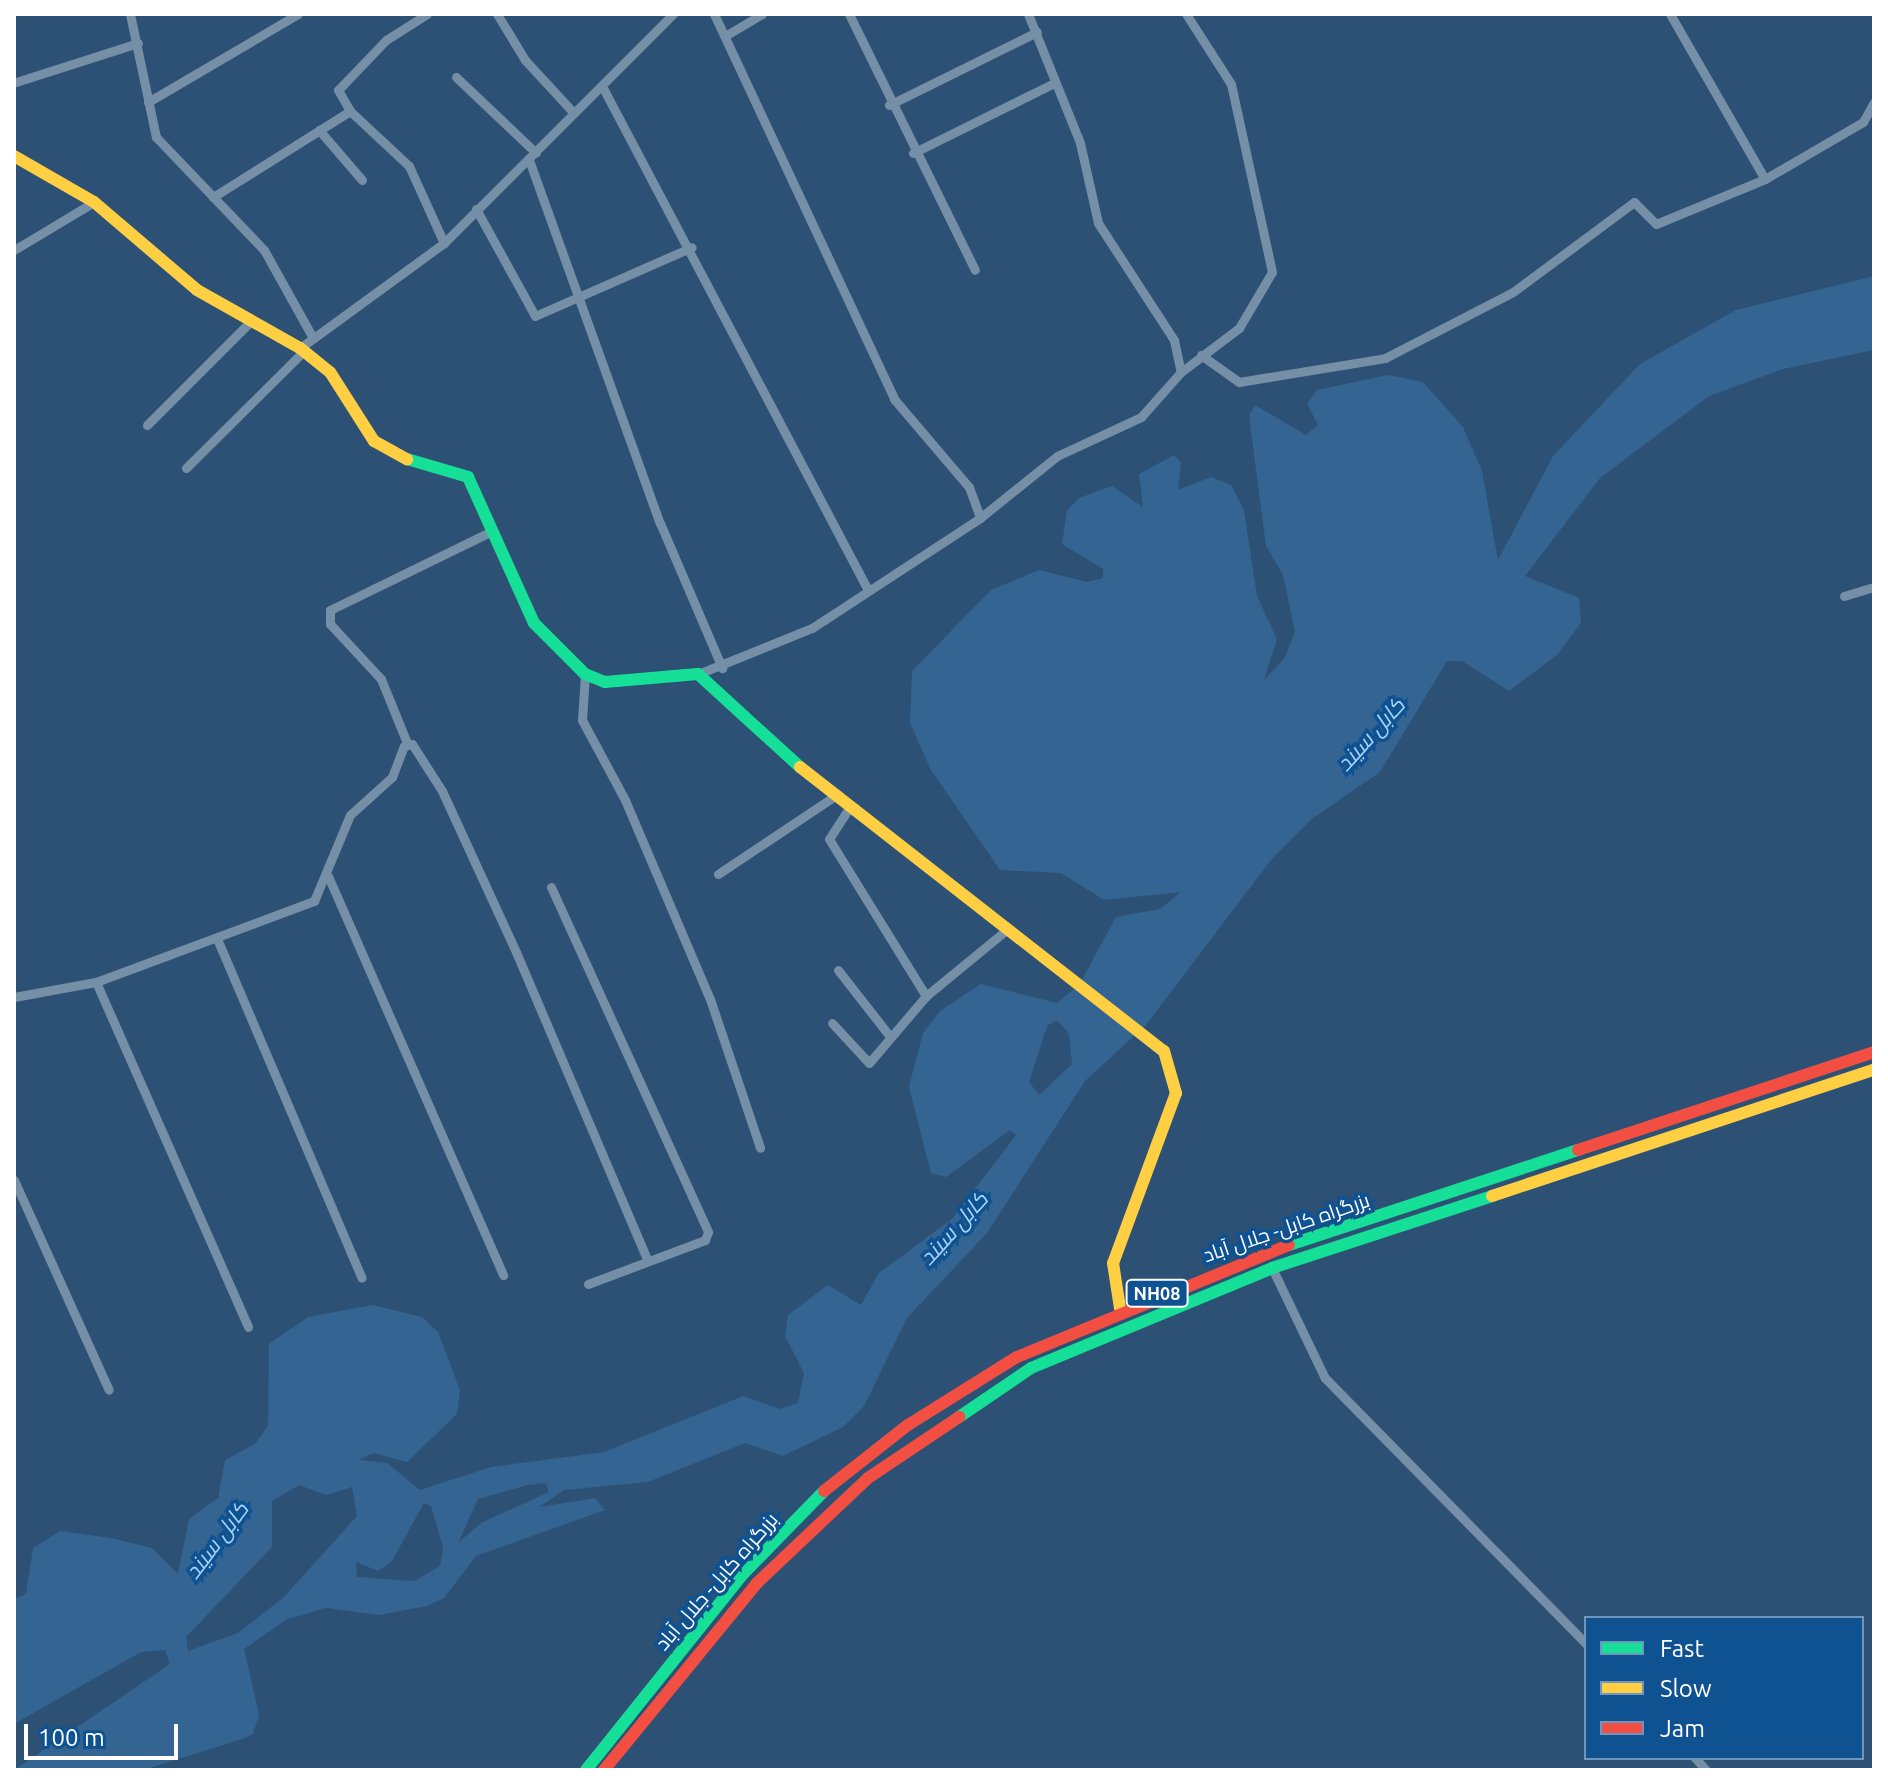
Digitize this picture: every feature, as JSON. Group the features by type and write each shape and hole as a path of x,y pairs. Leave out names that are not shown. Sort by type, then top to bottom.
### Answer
{"main road":[{"path":"14,156 94,202 197,290 302,350 330,372 374,441 393,455 468,477 488,533 534,623 585,674 605,682 698,674 756,731 838,794 1004,932 1147,1035 1164,1051 1176,1093 1113,1263 1120,1308"},
{"name":"بزرگراه کابل- جلال آباد","path":"586,1770 744,1573 829,1486 908,1425 1017,1357 1120,1308 1245,1260 1874,1052"},
{"name":"بزرگراه کابل- جلال آباد","path":"604,1770 757,1583 868,1478 946,1418 1031,1368 1158,1310 1251,1275 1874,1070"},
{"path":"1308,1240 1313,1254"},
{"path":"1245,1260 1251,1275"},
{"path":"1152,1295 1158,1310"},
{"path":"744,1573 757,1583"}],"street":[{"path":"148,102 298,14"},
{"path":"427,14 340,84 350,111 409,166 444,243"},
{"path":"497,14 525,60 572,111"},
{"path":"186,468 313,338 444,243 532,157 572,111 602,86 673,14"},
{"path":"714,14 894,399 969,487 980,518"},
{"path":"725,36 762,14"},
{"path":"849,14 889,105 975,270"},
{"path":"1028,14 1080,143 1098,223 1174,340 1181,372"},
{"path":"698,674 722,668 812,628 980,518 1057,456 1141,417 1181,372 1239,328 1272,272 1231,84 1186,14"},
{"path":"1670,14 1765,179"},
{"path":"135,16 156,137 264,250 313,338"},
{"path":"889,105 1037,32"},
{"path":"16,82 138,43"},
{"path":"456,77 532,157 660,523 722,668"},
{"path":"913,153 1054,83"},
{"path":"602,86 692,247 868,590"},
{"path":"1201,355 1239,382 1385,358 1513,292 1634,202 1656,224 1765,179 1863,122 1874,102"},
{"path":"213,197 350,111"},
{"path":"319,130 362,180"},
{"path":"14,250 94,202"},
{"path":"476,209 532,315 580,299 692,247"},
{"path":"147,425 251,321"},
{"path":"488,533 330,610 330,624 381,679 407,743 448,804 648,1261"},
{"path":"1844,596 1874,587"},
{"path":"585,674 582,720 625,800 710,999 760,1148"},
{"path":"14,997 96,982 218,941 314,901 328,876 350,815 392,777 407,743"},
{"path":"718,874 838,794"},
{"path":"851,805 829,839 926,996"},
{"path":"328,876 503,1275"},
{"path":"551,887 708,1232 705,1240 588,1284"},
{"path":"832,1023 866,1065 888,1034 926,996 1004,932"},
{"path":"218,941 362,1278"},
{"path":"838,970 888,1034"},
{"path":"96,982 248,1327"},
{"path":"14,1180 109,1390"},
{"path":"1272,1268 1325,1378 1584,1642"}],"water":[{"name":"کابل سيند","path":"1874,276 1874,350 1783,369 1709,396 1600,478 1525,576 1579,598 1581,623 1557,655 1509,691 1462,661 1447,661 1380,772 1313,818 1271,860 1146,1025 1085,1081 987,1233 907,1318 864,1406 843,1427 783,1456 745,1443 648,1482 564,1490 539,1507 595,1498 605,1510 476,1556 444,1598 427,1606 379,1615 326,1608 287,1619 244,1649 259,1715 253,1734 242,1739 143,1770 14,1770 170,1664 165,1650 141,1652 14,1724 14,1599 26,1594 33,1548 60,1531 111,1538 152,1548 178,1574 189,1519 218,1498 225,1460 255,1444 268,1426 269,1344 308,1317 372,1305 422,1317 438,1332 460,1390 457,1414 407,1462 374,1453 358,1460 387,1463 420,1490 491,1467 604,1452 743,1396 780,1409 798,1403 804,1373 785,1336 788,1315 828,1285 861,1305 879,1273 952,1219 1016,1135 1010,1130 946,1177 931,1173 909,1087 923,1033 940,1011 981,984 1057,1003 1079,985 1116,917 1160,909 1181,892 1104,900 1061,873 1000,870 931,770 910,723 912,671 991,590 1039,570 1087,582 1103,578 1103,569 1062,544 1067,511 1079,498 1112,486 1143,507 1139,474 1174,455 1181,463 1178,490 1211,477 1231,485 1244,510 1257,596 1277,639 1264,680 1284,659 1295,632 1283,575 1266,546 1249,416 1255,405 1306,435 1318,425 1307,404 1317,390 1388,375 1423,382 1463,427 1482,471 1498,560 1553,456 1640,364 1736,310","holes":["1057,1020 1069,1034 1072,1064 1039,1095 1029,1082 1047,1026","546,1483 549,1492 481,1523 458,1543 478,1499","299,1485 326,1495 352,1487 357,1516 284,1597 238,1633 188,1651 186,1637 272,1547 272,1501","424,1503 431,1506 443,1547 440,1566 414,1581 357,1577 356,1562 378,1571 392,1561"]}],"traffic: fast":[{"path":"407,459 468,477 534,623 585,674 605,682 698,674 800,767"},
{"path":"1289,1245 1578,1150"},
{"path":"959,1417 1031,1368 1272,1268 1492,1196"},
{"path":"586,1770 744,1573 824,1491"}],"traffic: slow":[{"path":"14,156 94,202 197,290 300,348 330,372 374,441 407,459"},
{"path":"800,767 1164,1051 1176,1093 1113,1263 1120,1308"},
{"path":"1492,1196 1874,1070"}],"traffic: jam":[{"path":"1578,1150 1874,1052"},
{"path":"824,1491 908,1425 1017,1357 1289,1245"},
{"path":"604,1770 757,1583 868,1478 959,1417"}]}
